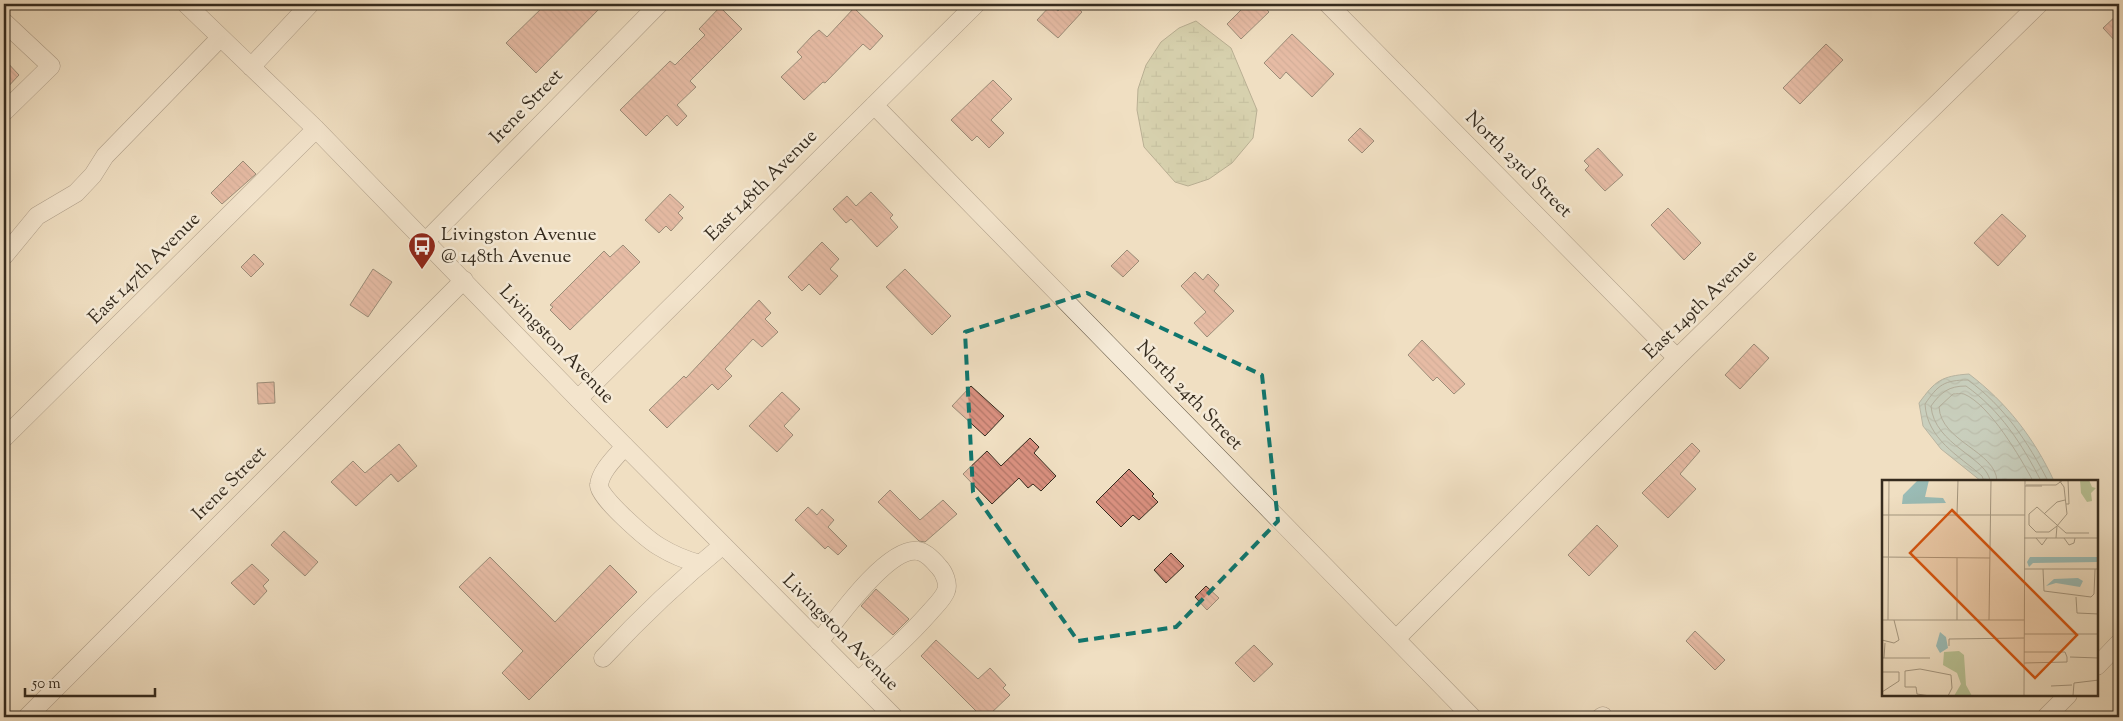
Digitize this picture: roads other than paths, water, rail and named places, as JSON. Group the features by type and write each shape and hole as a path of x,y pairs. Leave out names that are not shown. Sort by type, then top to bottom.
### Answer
{"street":[{"name":"Livingston Avenue","path":"186,4 316,129 578,399 894,717"},
{"path":"251,67 310,4"},
{"name":"Irene Street","path":"426,241 659,4"},
{"name":"East 148th Avenue","path":"578,399 976,4"},
{"name":"North 23rd Street","path":"1328,4 1677,358"},
{"name":"East 149th Avenue","path":"1396,639 1677,358 2039,4"},
{"path":"4,22 51,66 4,112"},
{"path":"4,256 37,216 76,193 105,156 220,38"},
{"name":"North 24th Street","path":"874,105 1472,717"},
{"name":"East 147th Avenue","path":"4,438 316,129"},
{"name":"Irene Street","path":"27,717 464,280"},
{"path":"625,446 603,474 599,490 615,509 658,546 683,560 700,564"},
{"path":"603,658 641,617 723,545"},
{"path":"819,642 883,566 910,552 918,550 928,556 940,568 945,579 947,588 944,597 911,634 858,680"},
{"path":"2098,665 2119,643"},
{"path":"2046,717 2067,696"}],"water":[{"path":"1969,374 1996,397 2018,422 2038,450 2054,480 1980,480 1941,449 1923,426 1919,403 1934,385 1952,376"}],"place":[{"name":"Livingston Avenue @ 148th Avenue","path":"422,270"}]}
